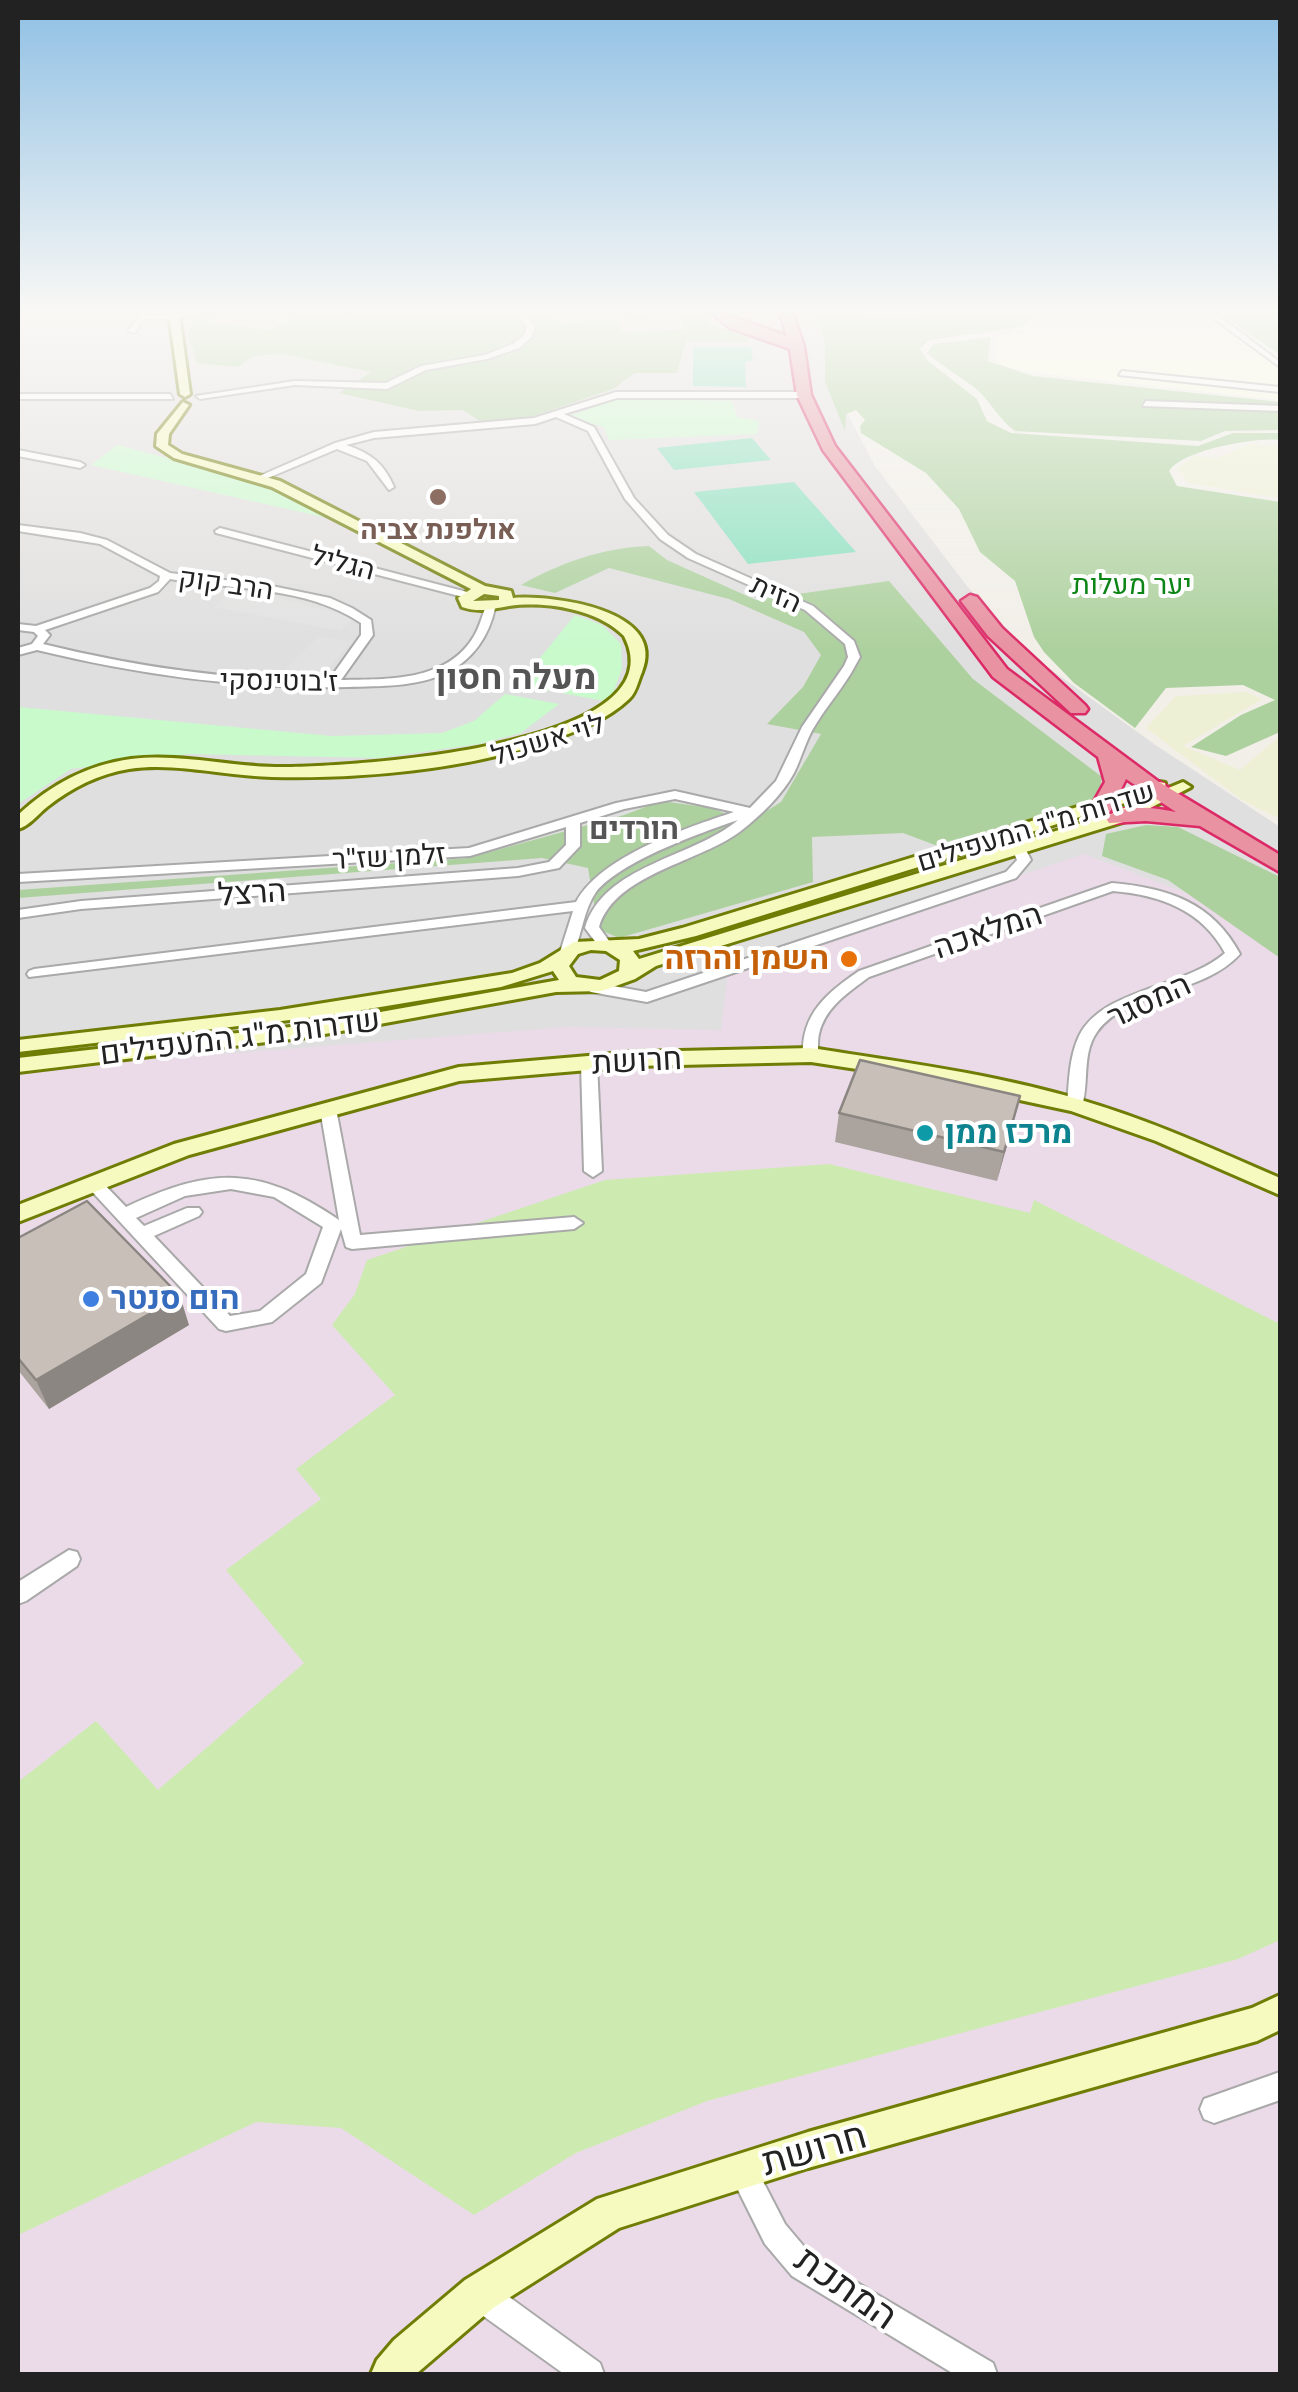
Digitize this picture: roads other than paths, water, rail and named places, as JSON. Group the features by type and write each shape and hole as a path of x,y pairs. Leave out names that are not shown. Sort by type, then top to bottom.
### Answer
{"highway":[{"path":"818,425 828,447 1000,674 1108,754 1167,790 1280,843"},
{"path":"836,425 995,632 1167,790 1212,825 1280,865"},
{"path":"1108,754 1116,782 1110,813 1146,814 1212,825"}],"street":[{"path":"169,425 162,446 178,456 260,478 483,590 502,592 501,602 471,606 465,601 467,595 483,590"},
{"path":"260,478 338,446 390,433 491,425"},
{"name":"הזית","path":"580,425 590,429 630,498 664,537 692,556 810,608 850,642 854,656 793,753 786,776 736,830 666,862 611,894 591,928 610,946"},
{"path":"338,446 368,456 382,466 388,487"},
{"path":"18,452 80,465"},
{"name":"הרב קוק","path":"18,528 112,544 148,562 165,576 285,592 352,609 367,622 367,634 333,683"},
{"name":"הגליל","path":"220,531 467,595"},
{"path":"18,627 37,629 154,590 165,576"},
{"name":"לוי אשכול","path":"231,769 268,780 294,782 470,763 599,728 632,710 650,683 655,654 645,632 624,614 572,599 501,602"},
{"name":"ז'בוטינסקי","path":"36,646 190,679 333,683 402,680 434,674 473,648 501,602"},
{"name":"לוי אשכול","path":"18,824 40,802 70,783 111,768 148,762 328,771 465,756 586,721 615,706 632,688 638,674 638,649 630,633 613,620 564,606 501,602"},
{"path":"18,652 36,646 44,635 37,629"},
{"name":"שדרות מ\"ג המעפילים","path":"18,1046 227,1024 521,976 586,944 639,946 1012,842 1110,813 1167,790"},
{"name":"זלמן שז\"ר","path":"18,878 470,852 675,794 750,812"},
{"name":"הזית","path":"564,956 594,885 717,821 750,812"},
{"name":"הרצל","path":"18,914 62,907 554,866 573,846 573,821"},
{"path":"564,956 562,975 586,986 633,998 666,992 1011,875 1024,866 1012,842"},
{"name":"שדרות מ\"ג המעפילים","path":"18,1065 308,1031 556,986 604,987 664,957 1012,842"},
{"name":"המלאכה","path":"810,1054 808,1037 817,1016 836,993 864,974 1112,887 1150,889 1177,899 1207,922"},
{"path":"34,974 582,906"},
{"name":"המסגר","path":"1075,1105 1081,1056 1091,1030 1119,1009 1220,970 1233,954 1226,935 1207,922"},
{"path":"610,946 630,958 628,975"},
{"name":"חרושת","path":"18,1214 182,1149 459,1074 589,1063 810,1054 922,1072 1075,1105 1274,1181"},
{"path":"589,1063 593,1171"},
{"path":"328,1109 352,1242 574,1223"},
{"path":"94,1184 124,1216 142,1234 226,1324 265,1317 314,1278 333,1225 302,1200 252,1183 210,1183 170,1192 124,1216"},
{"path":"142,1234 193,1212"},
{"path":"18,1594 69,1559"},
{"name":"חרושת","path":"391,2374 408,2354 480,2294 610,2212 742,2170 1257,2024 1280,2012"},
{"path":"1214,2109 1280,2086"},
{"name":"המתכת","path":"742,2170 775,2234 802,2266 982,2374"},
{"path":"480,2294 589,2374"}],"place":[{"name":"אולפנת צביה","path":"438,497"},
{"name":"השמן והרזה","path":"849,959"},
{"name":"מרכז ממן","path":"925,1133"},
{"name":"הום סנטר","path":"91,1299"}],"district":[{"name":"מעלה חסון","path":"516,678"},
{"name":"הורדים","path":"634,829"}],"park label":[{"name":"יער מעלות","path":"1132,585"}]}
